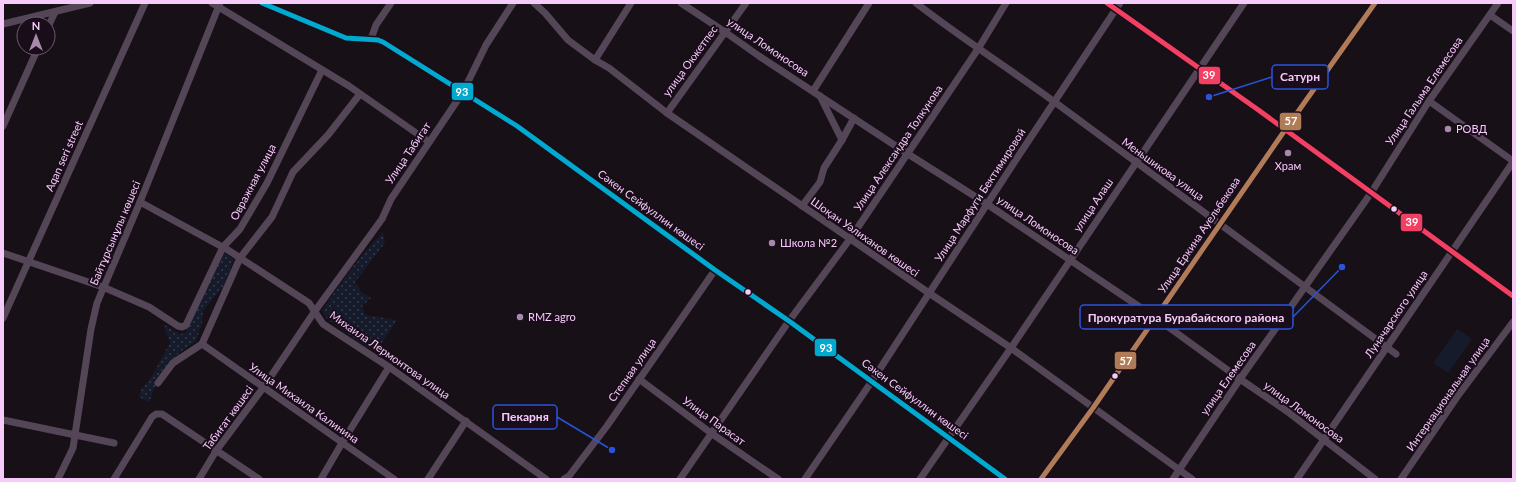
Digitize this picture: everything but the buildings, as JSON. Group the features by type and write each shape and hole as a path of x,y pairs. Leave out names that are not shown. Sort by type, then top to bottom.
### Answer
{"street":[{"path":"3,24 90,3"},
{"name":"Aqan seri street","path":"3,318 145,3"},
{"path":"212,3 219,5 360,94 429,142"},
{"name":"Сәкен Сейфуллин көшесі","path":"262,3 346,38 371,39 383,42 517,126 715,270 789,320 1005,479"},
{"path":"371,39 376,25 392,3"},
{"name":"Улица Табигат","path":"315,311 382,219 391,199 463,92 486,45 513,3"},
{"name":"Шоқан Уәлиханов көшесі","path":"534,3 545,13 568,40 595,60 609,68 667,113 1011,348 1192,479"},
{"path":"595,60 631,3"},
{"name":"улица Ломоносова","path":"681,3 759,56 1070,259 1156,318 1288,412 1374,479"},
{"name":"улица Окжетпес","path":"667,113 746,3"},
{"path":"813,91 869,3"},
{"name":"Меньшикова улица","path":"916,3 978,49 1055,102 1396,354"},
{"name":"Улица Александра Толкунова","path":"680,479 789,320 850,239 978,49 1006,3"},
{"path":"1107,3 1118,6 1513,296"},
{"name":"улица Алаш","path":"920,479 1011,348 1244,3"},
{"name":"Улица Еркина Ауельбекова","path":"1041,479 1093,408 1285,130 1375,3"},
{"name":"Улица Галыма Елемесова","path":"1371,193 1429,101 1498,3"},
{"name":"Байтұрсынұлы көшесі","path":"58,479 73,448 91,329 97,303 140,202 219,5"},
{"name":"Улица Марфуги Бектимировой","path":"804,479 872,381 1118,6"},
{"path":"53,16 55,12"},
{"path":"1490,15 1513,31"},
{"path":"3,126 34,56"},
{"name":"Овражная улица","path":"104,287 149,307 178,326 186,325 223,247 240,228 267,183 322,70"},
{"path":"158,383 173,363 202,344 240,258 272,218 293,172 328,135 360,94"},
{"path":"820,96 842,140"},
{"path":"1429,101 1513,161"},
{"path":"802,206 820,182 824,168 854,118"},
{"name":"Луначарского улица","path":"1297,479 1513,161"},
{"name":"улица Елемесова","path":"1173,479 1240,379 1371,193"},
{"name":"Михаила Лермонтова улица","path":"140,202 223,247 309,303 323,324 389,367 546,479"},
{"path":"3,253 104,287"},
{"name":"Степная улица","path":"564,479 570,476 715,270"},
{"name":"Табиғат көшесі","path":"199,479 216,451 263,388 315,311"},
{"name":"Интернациональная улица","path":"1402,479 1457,397 1513,322"},
{"name":"Улица Михаила Калинина","path":"202,344 394,479"},
{"path":"321,479 389,367"},
{"name":"Улица Парасат","path":"639,380 711,433 778,479"},
{"path":"114,479 152,417 156,414 162,414 259,479"},
{"path":"3,420 114,443"},
{"path":"428,479 466,421"}],"shaded area":[{"path":"383,232 385,243 355,282 361,292 371,298 362,306 365,315 397,320 379,347 368,348 327,319 322,311 350,270"},
{"path":"224,253 234,259 224,285 203,311 202,323 196,341 180,352 162,371 149,402 139,397 141,390 152,376 170,343 163,324 180,334 186,333 189,322"},
{"path":"1457,329 1472,339 1448,373 1433,363"}],"transit line":[{"name":"93","path":"262,3 346,38 378,40 383,42 517,126 715,270 789,321 1005,479"},
{"name":"39","path":"1107,3 1257,109 1513,296"},
{"name":"57","path":"1041,479 1093,408 1285,130 1375,3"}],"place":[{"name":"Сатурн","path":"1209,97"},
{"name":"РОВД","path":"1448,129"},
{"name":"Храм","path":"1288,153"},
{"name":"Школа №2","path":"772,243"},
{"name":"Прокуратура Бурабайского района","path":"1342,267"},
{"name":"RMZ agro","path":"520,317"},
{"name":"Пекарня","path":"612,450"}]}
